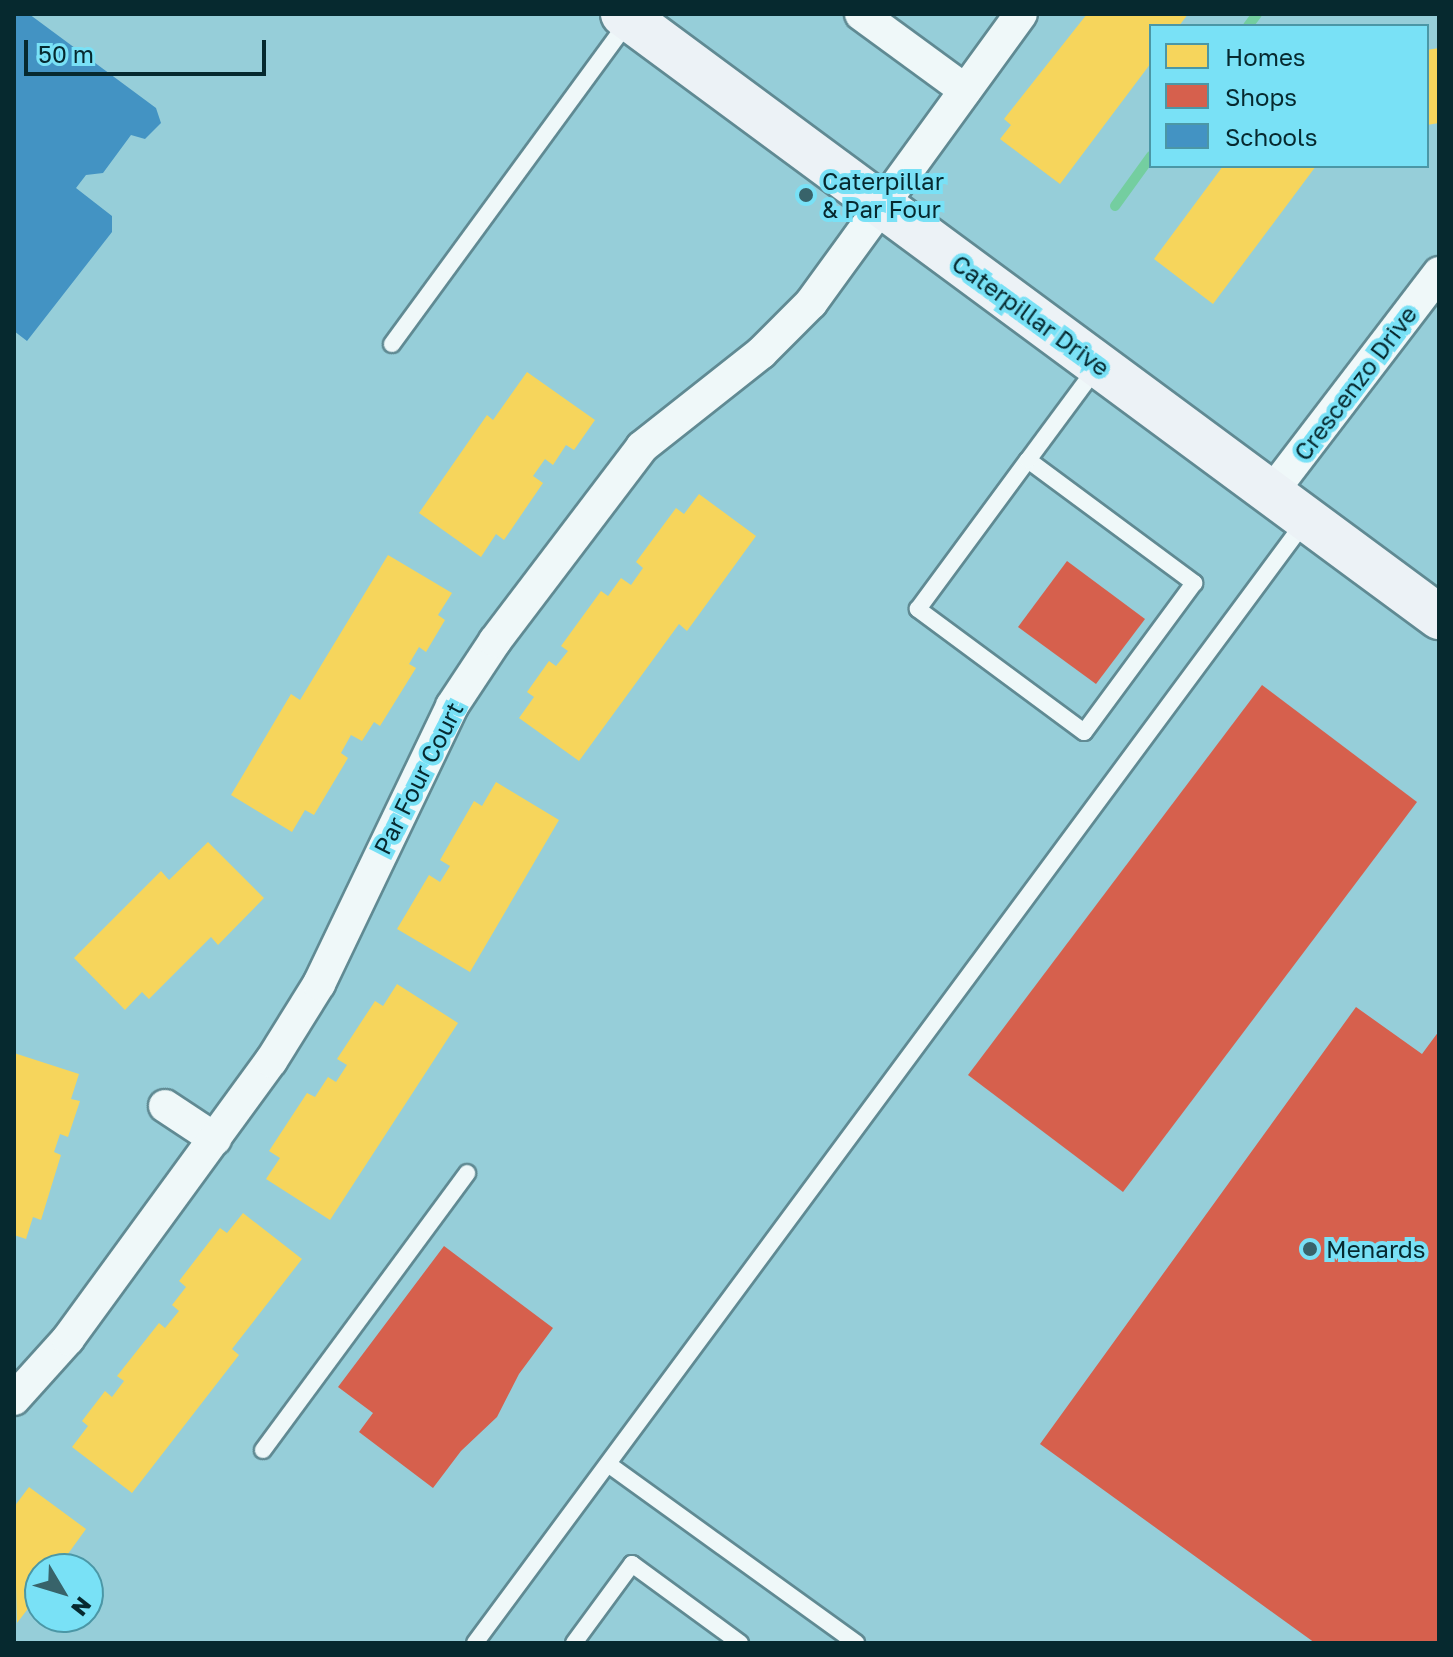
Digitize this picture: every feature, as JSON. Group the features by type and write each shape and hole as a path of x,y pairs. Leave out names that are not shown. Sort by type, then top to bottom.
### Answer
{"street":[{"path":"861,14 965,90"},
{"name":"Par Four Court","path":"14,1399 68,1339 215,1139 319,984 409,786 452,706 495,641 642,447 791,323 882,205 1021,14"},
{"name":"Caterpillar Drive","path":"626,16 1439,617"},
{"name":"Crescenzo Drive","path":"1271,493 1439,273"},
{"path":"165,1106 215,1139"}],"lane":[{"path":"392,344 626,16"},
{"path":"1028,460 1194,583 1084,732 918,609 1098,365"},
{"path":"475,1643 1307,519"},
{"path":"263,1450 467,1173"},
{"path":"608,1464 856,1643"},
{"path":"574,1643 632,1564 740,1643"}],"building: Homes":[{"path":"1087,14 1188,14 1180,24 1149,24 1149,66 1060,184 1000,139 1011,125 1004,119"},
{"path":"1439,48 1439,123 1429,125 1429,50"},
{"path":"1222,168 1315,168 1213,304 1154,259"},
{"path":"527,372 595,420 574,450 566,445 553,465 545,459 533,476 543,483 504,540 496,534 481,557 419,513 487,415 493,420"},
{"path":"699,494 756,536 687,631 679,624 579,761 519,718 534,697 527,692 549,661 556,666 568,651 561,646 601,591 608,596 621,578 631,585 643,568 636,562 676,508 684,514"},
{"path":"388,555 452,593 438,615 445,620 426,652 419,647 409,664 416,668 380,726 374,722 362,741 351,735 341,753 348,758 314,815 305,810 292,832 231,795 291,694 300,700"},
{"path":"496,782 559,820 470,972 397,929 429,875 440,882 450,866 440,860 474,801 482,806"},
{"path":"208,842 264,898 218,945 211,937 149,999 142,992 125,1010 74,958 161,871 169,880"},
{"path":"397,984 458,1023 330,1220 266,1179 280,1158 269,1151 307,1093 315,1097 328,1077 336,1082 347,1065 337,1059 375,1001 383,1006"},
{"path":"14,1053 79,1074 71,1099 80,1101 68,1137 60,1134 54,1152 61,1155 41,1220 33,1217 26,1239 14,1235"},
{"path":"243,1213 302,1259 232,1349 239,1355 132,1493 72,1447 88,1426 82,1421 105,1391 112,1397 124,1381 117,1376 159,1323 165,1328 179,1311 172,1305 186,1287 179,1281 220,1228 227,1233"},
{"path":"29,1487 86,1529 69,1553 24,1553 24,1614 17,1623 14,1507"}],"building: Shops":[{"path":"1067,561 1145,619 1096,684 1018,627"},
{"path":"1262,685 1417,802 1123,1192 968,1075"},
{"name":"Menards","path":"1356,1007 1422,1054 1439,1031 1439,1643 1315,1643 1040,1444"},
{"path":"444,1246 553,1328 519,1374 497,1417 461,1451 433,1488 359,1432 373,1413 338,1387"}],"building: Schools":[{"path":"14,14 29,14 156,108 161,123 145,139 131,135 103,173 86,175 76,188 112,216 112,232 27,341 14,331"}],"waterway":[{"path":"1250,24 1257,14"},
{"path":"1115,206 1149,159"}],"place":[{"name":"Caterpillar & Par Four","path":"806,195"},
{"name":"Menards","path":"1310,1249"}]}
